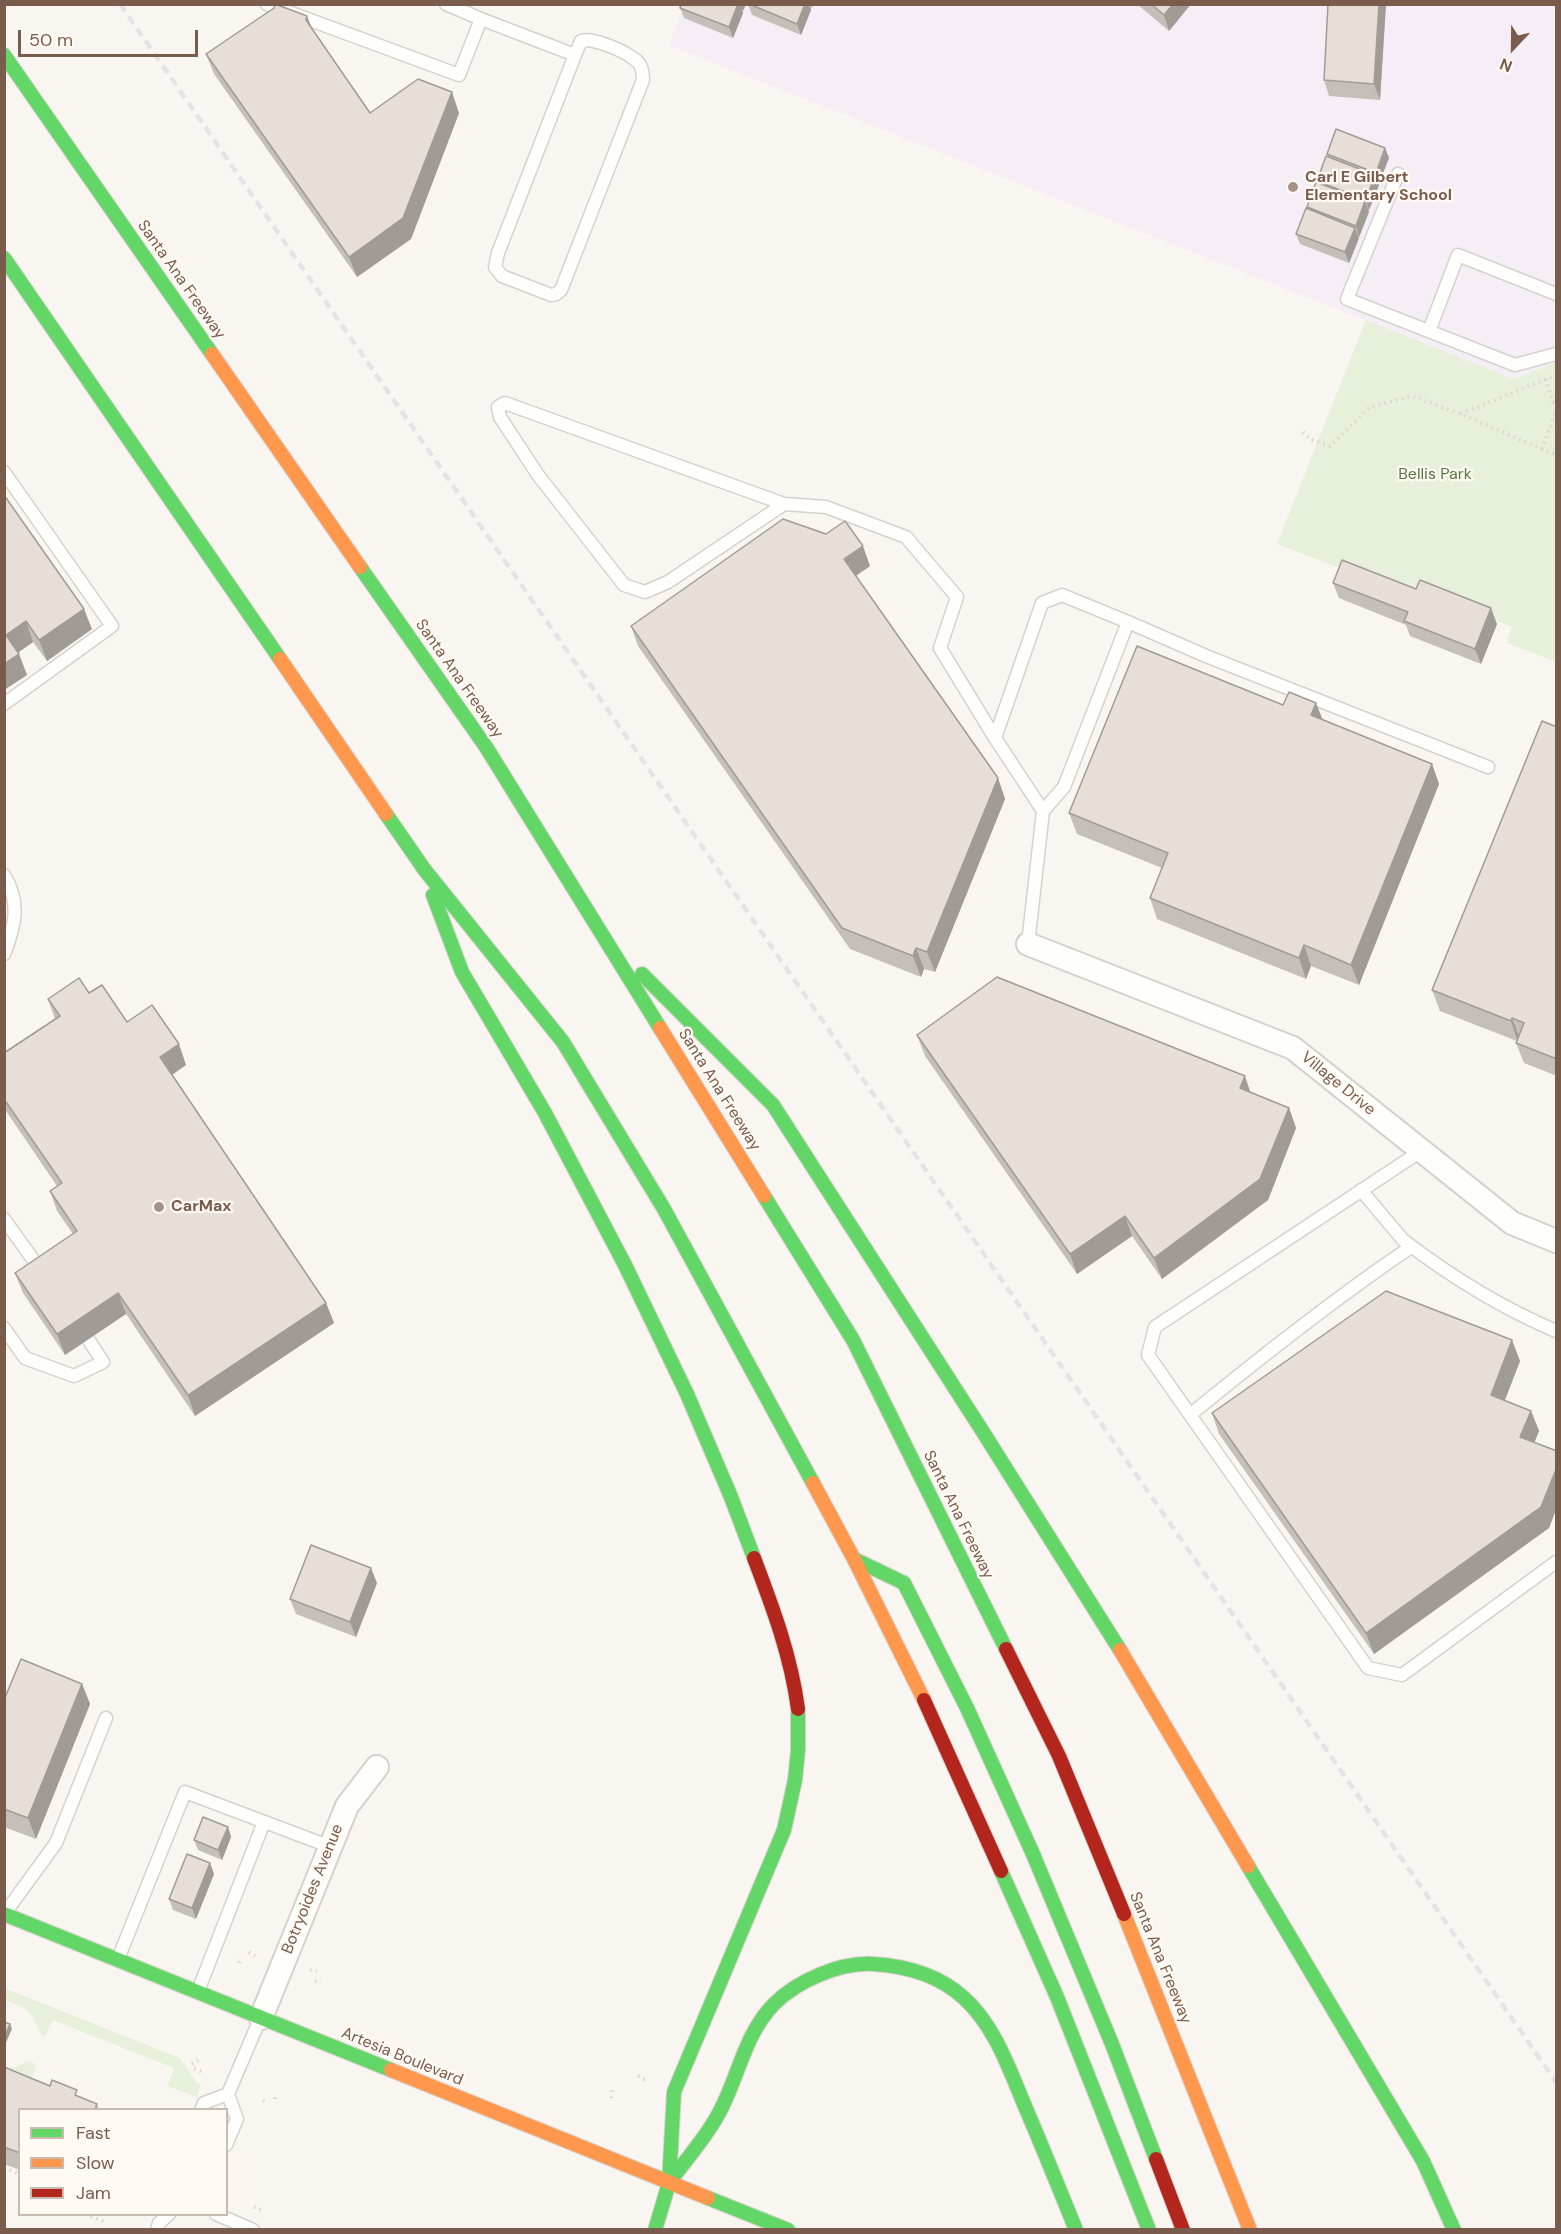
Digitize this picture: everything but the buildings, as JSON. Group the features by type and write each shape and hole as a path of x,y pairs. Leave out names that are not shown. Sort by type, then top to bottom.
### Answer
{"main road":[{"name":"Santa Ana Freeway","path":"4,55 486,747 846,1330 1059,1756 1168,2021 1250,2229"},
{"path":"4,258 424,869 563,1042 664,1209 854,1559 930,1712 1057,1997 1149,2229"},
{"path":"424,869 462,972 566,1154 625,1265 687,1394 731,1497 779,1623 794,1682 799,1720 798,1750 795,1780 784,1830 674,2092 669,2183 655,2229"},
{"path":"603,934 773,1105 983,1431 1110,1634 1423,2161 1454,2229"},
{"path":"854,1559 904,1583 967,1708 1033,1854 1112,2044 1184,2229"},
{"name":"Artesia Boulevard","path":"4,1914 788,2229"},
{"path":"669,2183 722,2108 748,2040 775,2003 806,1982 856,1964 882,1965 933,1976 964,1997 975,2009 992,2034 1076,2229"}],"street":[{"name":"Village Drive","path":"1028,944 1293,1048 1512,1223 1557,1241"},
{"name":"Botryoides Avenue","path":"261,2018 347,1806 377,1767"}],"lane":[{"path":"267,4 459,75 481,19"},
{"path":"446,4 575,55"},
{"path":"587,39 597,41 636,59 643,71 643,80 561,290 556,294 551,294 502,276 495,267 498,253 575,55 582,41 587,39"},
{"path":"1398,174 1347,299 1515,365 1557,354"},
{"path":"1429,331 1458,255 1557,294"},
{"path":"784,504 668,582 645,592 624,585 538,475 500,417 498,407 505,403 784,504 826,507 906,537 957,597 940,648 1043,811"},
{"path":"4,471 112,626 4,704"},
{"path":"995,738 1042,603 1062,595 1206,656 1488,767"},
{"path":"1028,944 1043,811 1064,787 1128,622"},
{"path":"4,875 16,908 14,931 4,954"},
{"path":"1421,1151 1155,1327 1148,1355 1368,1668 1402,1676 1557,1562"},
{"path":"1361,1190 1403,1240 1446,1272 1533,1321 1557,1331"},
{"path":"4,1219 46,1277"},
{"path":"1190,1415 1261,1356 1348,1289 1411,1246"},
{"path":"4,1328 25,1358 74,1376 103,1362 88,1339"},
{"path":"4,1914 56,1843 106,1718"},
{"path":"117,1960 184,1792 331,1847"},
{"path":"197,1992 264,1822"},
{"path":"228,2140 237,2119 228,2094 261,2018"},
{"path":"202,2108 204,2103 228,2094"},
{"path":"157,2229 159,2223 167,2216"},
{"path":"221,2216 251,2229"}],"path":[{"path":"1461,414 1557,375"},
{"path":"1546,379 1553,402 1557,403"},
{"path":"1303,432 1311,440 1329,446 1370,407 1412,396 1557,455"},
{"path":"1542,449 1557,411"},
{"path":"249,1952 255,1956"},
{"path":"240,1963 241,1957"},
{"path":"310,1970 317,1971"},
{"path":"315,1981 321,1979"},
{"path":"192,2064 198,2060"},
{"path":"194,2069 203,2072"},
{"path":"638,2076 648,2081"},
{"path":"611,2098 612,2090"},
{"path":"275,2093 275,2100"},
{"path":"254,2207 262,2210"},
{"path":"90,2216 105,2222"}],"shaded area":[{"name":"Carl E Gilbert Elementary School","path":"685,4 1556,5 1556,362 1514,379 669,45"}],"green space":[{"name":"Bellis Park","path":"1366,320 1514,379 1556,362 1556,662 1507,643 1512,627 1423,592 1420,599 1277,544"},
{"path":"4,1988 180,2058 197,2083 201,2084 197,2097 167,2086 174,2068 53,2020 45,2036 42,2036 30,2012 5,2000"},
{"path":"29,2061 36,2067 30,2082 4,2068 15,2067"}],"railway":[{"path":"120,4 1556,2082"}],"traffic: fast":[{"path":"4,55 212,354"},
{"path":"4,258 280,659"},
{"path":"360,567 486,747 660,1028"},
{"path":"386,814 424,869 563,1042 664,1209 813,1483"},
{"path":"433,895 462,972 545,1113 625,1265 687,1394 754,1558"},
{"path":"642,974 773,1105 1120,1650"},
{"path":"764,1196 853,1340 1006,1649"},
{"path":"854,1559 904,1583 967,1708 1033,1854 1112,2044 1156,2159"},
{"path":"669,2183 674,2092 784,1830 795,1780 798,1709"},
{"path":"1248,1866 1423,2161 1454,2230"},
{"path":"1001,1871 1057,1997 1149,2230"},
{"path":"4,1914 391,2070"},
{"path":"669,2183 718,2115 750,2039 764,2015 774,2004 807,1981 833,1970 860,1964 885,1965 922,1973 944,1983 964,1998 984,2021 1006,2062 1076,2230"},
{"path":"655,2230 669,2183"},
{"path":"708,2198 788,2230"}],"traffic: slow":[{"path":"212,354 360,567"},
{"path":"280,659 386,814"},
{"path":"660,1028 764,1196"},
{"path":"813,1483 854,1559 924,1700"},
{"path":"1120,1650 1248,1866"},
{"path":"1124,1914 1250,2230"},
{"path":"391,2070 708,2198"}],"traffic: jam":[{"path":"754,1558 786,1651 798,1709"},
{"path":"1006,1649 1059,1756 1124,1914"},
{"path":"924,1700 1001,1871"},
{"path":"1156,2159 1183,2230"}],"place":[{"name":"Carl E Gilbert Elementary School","path":"1293,187"},
{"name":"CarMax","path":"159,1207"}]}
